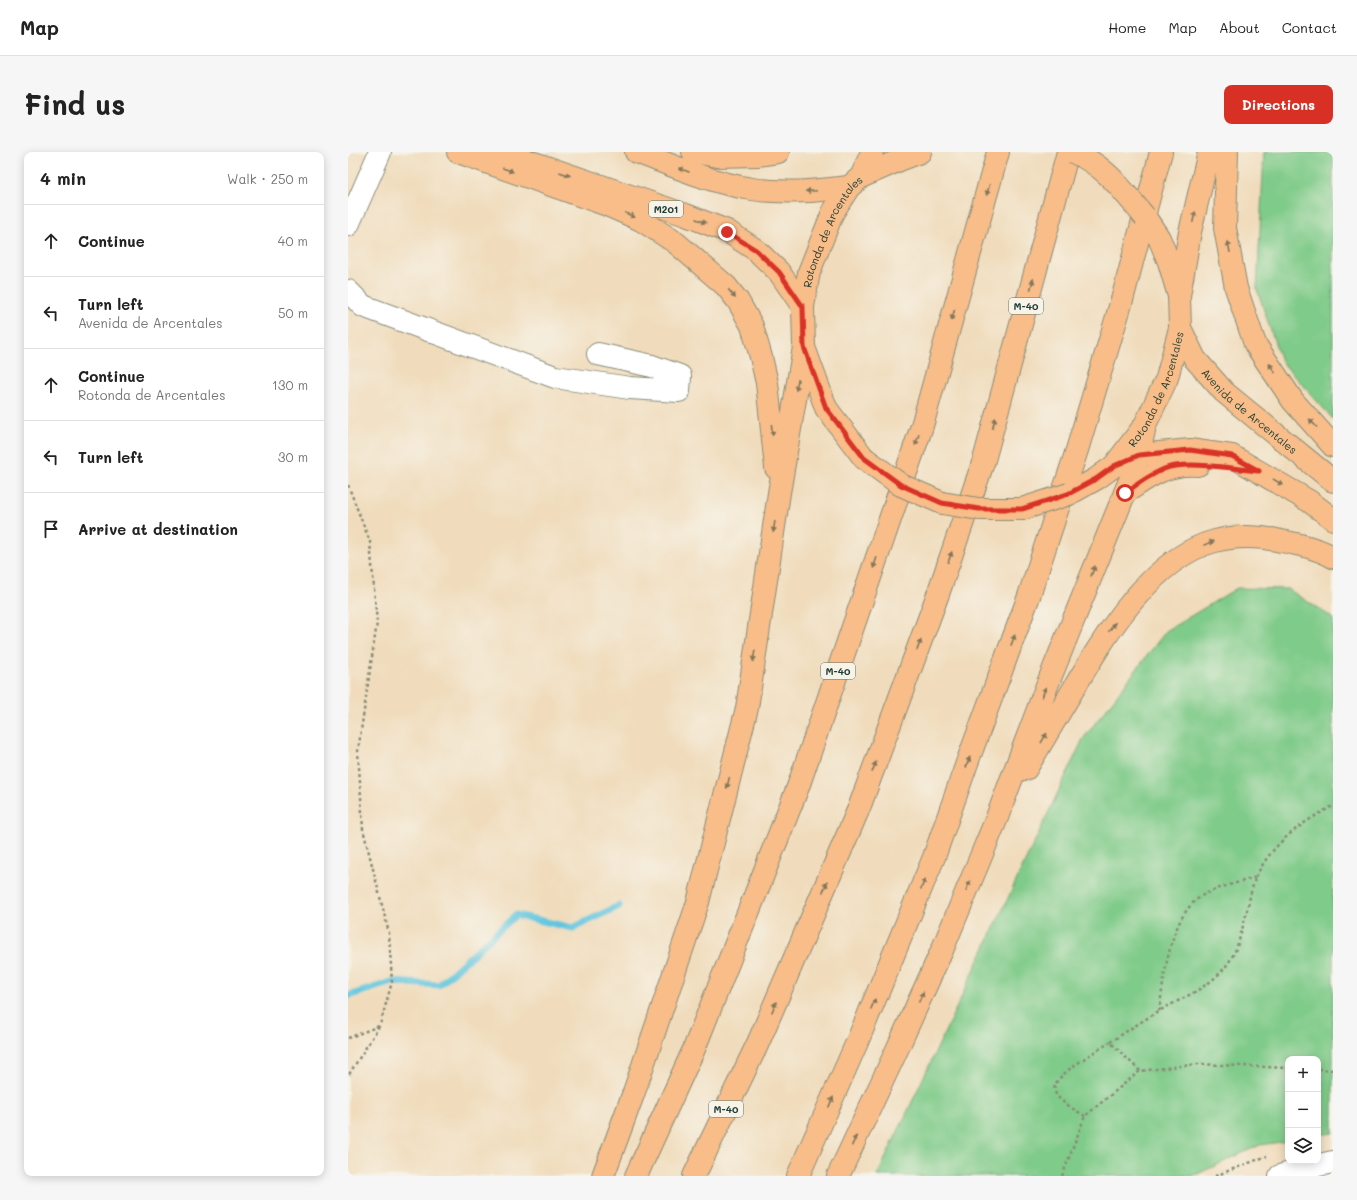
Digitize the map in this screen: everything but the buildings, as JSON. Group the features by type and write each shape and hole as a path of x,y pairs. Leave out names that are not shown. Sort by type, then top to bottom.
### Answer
{"main road":[{"path":"458,152 607,205 641,220 675,242 726,286 738,301 752,326 761,357 767,382 779,493"},
{"name":"M201","path":"502,152 686,215 727,232 756,250 779,272 803,307"},
{"path":"636,152 703,178 751,189 788,192 818,191 855,182 872,152"},
{"path":"693,152 717,156 757,155 778,152"},
{"name":"Rotonda de Arcentales","path":"920,152 855,182 833,212 809,272 803,307 804,347 826,408 864,458 901,485 942,503 979,509 1022,509 1068,494 1096,479 1114,466 1145,425 1167,378 1180,328 1179,296 1169,262 1159,238 1145,217 1108,174 1086,158 1073,152"},
{"name":"M-40","path":"636,1176 694,1048 798,788 922,426 998,152"},
{"name":"M-40","path":"694,1176 758,1043 859,808 938,594 984,460 1068,152"},
{"path":"798,1176 858,1040 934,857 1029,596 1077,450 1113,330 1142,230 1161,152"},
{"path":"1179,296 1190,232 1209,152"},
{"path":"1227,152 1225,228 1236,288 1255,344 1293,401 1333,446"},
{"name":"Avenida de Arcentales","path":"1180,328 1195,359 1224,392 1333,481"},
{"path":"603,1176 634,1092 698,902 746,708 779,493 804,347"},
{"path":"838,1176 924,990 996,820 1049,680 1125,493 1139,455 1145,425"},
{"path":"1114,466 1139,455 1190,450 1232,456 1309,501 1333,519"},
{"path":"1125,493 1143,480 1165,468 1190,464 1259,471"},
{"path":"996,820 1110,629 1152,580 1173,562 1192,550 1209,543 1236,537 1254,537 1302,545 1333,557"},
{"path":"708,1176 758,1043"}],"street":[{"path":"348,225 380,152"},
{"path":"348,291 363,306 554,377 630,388 679,391 680,376 652,366 598,354"},
{"path":"1280,1176 1309,1167 1333,1162"}],"path":[{"path":"348,485 370,542 378,623 358,751 363,829 389,933 392,982 380,1025 348,1076"},
{"path":"1085,1116 1055,1094 1055,1084 1076,1064 1159,1011 1202,987 1216,977 1233,956 1238,944 1256,877 1269,855 1293,830 1333,806"},
{"path":"1159,1011 1174,932 1188,909 1196,900 1206,893 1256,877"},
{"path":"348,1038 380,1025"},
{"path":"1110,1042 1140,1070"},
{"path":"1062,1176 1085,1116 1140,1070 1198,1064 1285,1068"},
{"path":"1321,1069 1333,1070"},
{"path":"1215,1176 1273,1154"}],"green space":[{"path":"1264,152 1333,152 1333,419 1281,361 1257,289"},
{"path":"1237,588 1288,589 1333,618 1333,1133 1321,1135 1321,1056 1285,1056 1285,1141 1260,1145 1193,1176 877,1176 1083,739 1166,631"}],"waterway":[{"path":"348,996 392,982 439,985 516,915 573,928 619,906"}],"route":[{"path":"727,232 756,250 779,272 803,307 804,347 826,408 864,458 901,485 942,503 979,509 1022,509 1068,494 1096,479 1114,466 1139,455 1190,450 1232,456 1259,471 1190,464 1165,468 1143,480 1125,493"}]}
